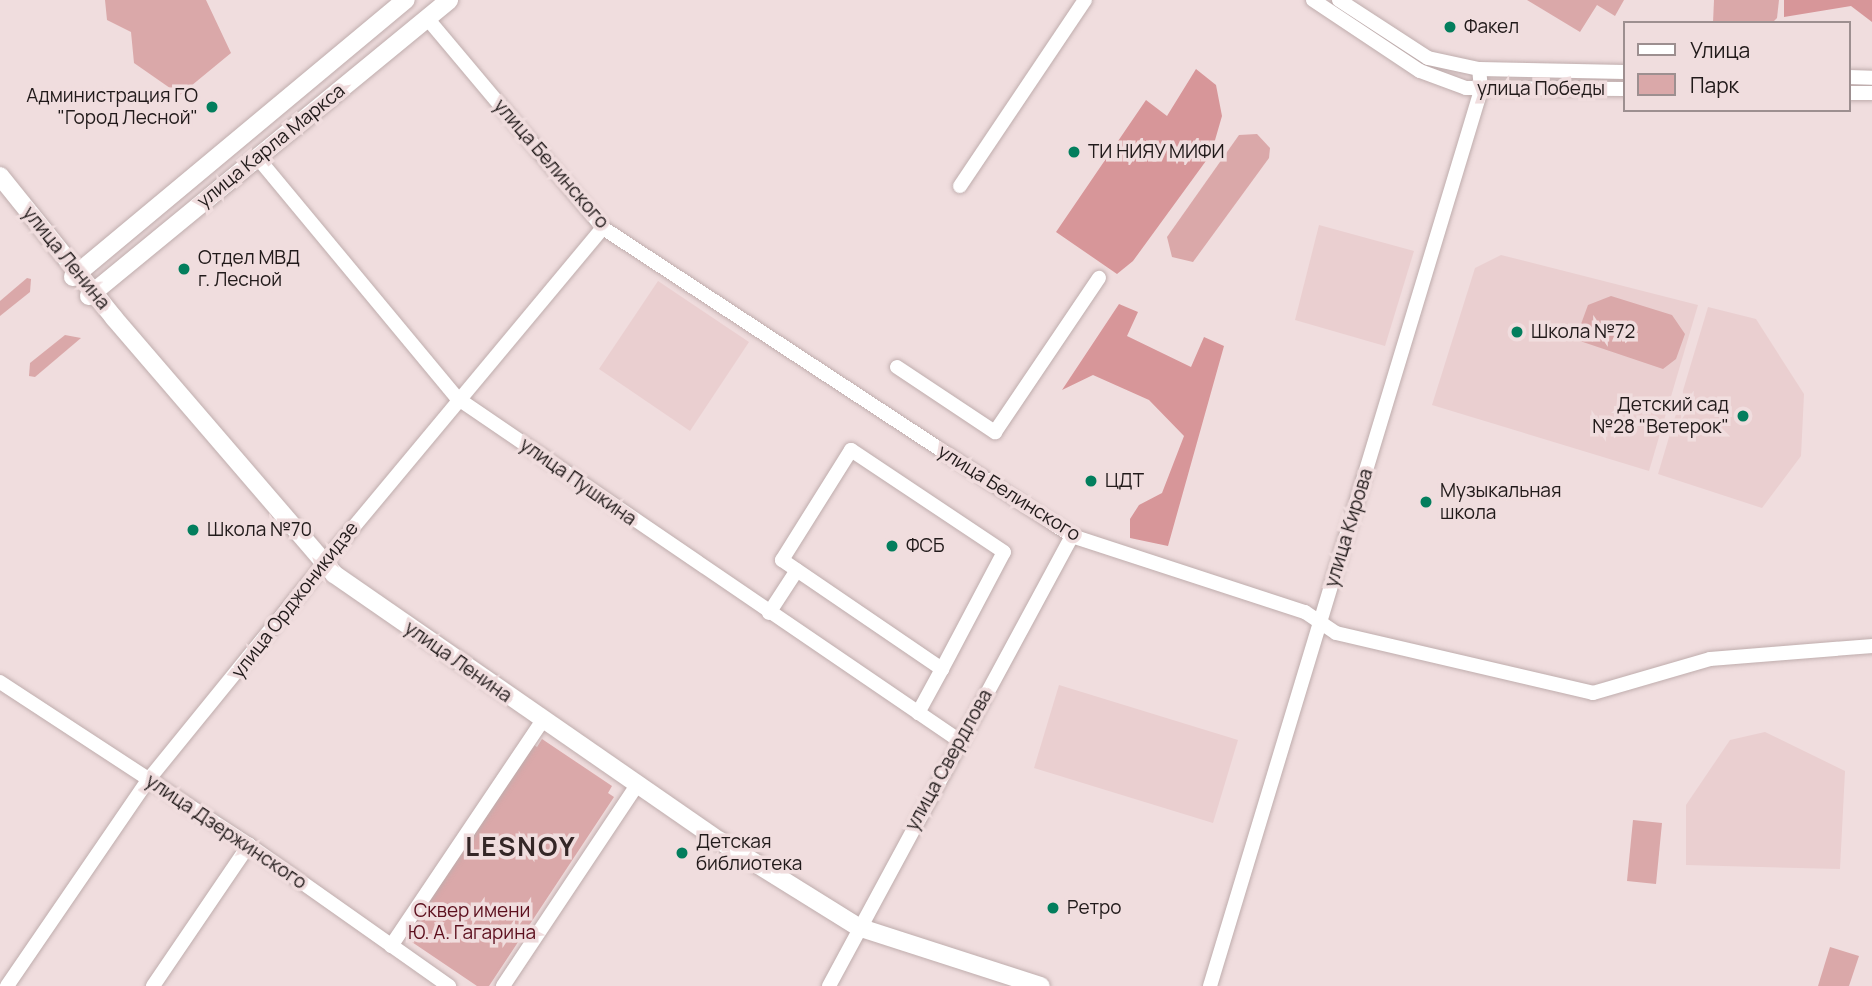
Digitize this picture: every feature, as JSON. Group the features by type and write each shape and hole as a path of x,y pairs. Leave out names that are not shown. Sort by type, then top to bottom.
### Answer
{"main road":[{"name":"улица Карла Маркса","path":"75,275 405,0"},
{"name":"улица Белинского","path":"412,0 427,18"},
{"name":"улица Карла Маркса","path":"91,294 449,0"},
{"name":"улица Ленина","path":"0,176 75,275 319,568 718,844 857,929 1041,986"},
{"path":"0,184 75,275"},
{"path":"857,929 1022,986"}],"street":[{"path":"960,186 1085,0"},
{"name":"улица Победы","path":"1313,0 1420,71 1481,90 1624,89"},
{"name":"улица Победы","path":"1339,0 1428,58 1479,69 1624,72"},
{"name":"улица Белинского","path":"427,18 603,228 1072,536 1305,612 1336,633 1593,693 1710,659 1872,646"},
{"name":"улица Кирова","path":"1210,986 1481,90 1479,69"},
{"path":"1851,77 1872,78"},
{"path":"1851,93 1872,93"},
{"name":"улица Пушкина","path":"257,157 457,398 960,741"},
{"name":"улица Орджоникидзе","path":"7,986 149,779 457,398 603,228"},
{"path":"897,367 995,432 1099,278"},
{"path":"918,713 942,669 1004,552 851,450 782,561 942,669"},
{"name":"улица Свердлова","path":"830,986 857,929 1072,536"},
{"path":"769,613 797,570"},
{"name":"улица Дзержинского","path":"0,682 249,845 391,946 432,981 449,986"},
{"path":"391,946 541,723"},
{"path":"503,986 636,787"},
{"path":"153,986 249,845"}],"shaded area":[{"path":"1784,0 1872,0 1872,22 1851,6 1784,17"},
{"path":"1196,69 1216,85 1222,116 1211,154 1133,261 1117,274 1056,232 1146,100 1167,116"},
{"path":"1319,225 1414,251 1385,346 1295,320"},
{"path":"1501,255 1698,305 1649,471 1432,405 1475,268"},
{"path":"658,281 749,342 690,431 599,369"},
{"path":"1119,304 1138,312 1127,336 1191,367 1204,337 1224,346 1168,546 1130,538 1130,519 1139,505 1162,493 1184,436 1149,400 1093,375 1062,390"},
{"path":"1708,307 1756,319 1804,394 1801,456 1762,508 1658,474"},
{"path":"1059,685 1238,740 1213,823 1034,768"},
{"path":"1765,732 1845,771 1840,869 1686,865 1686,805 1730,740"}],"green space":[{"path":"105,0 206,0 231,53 180,95 134,63 131,32 107,20"},
{"path":"1527,0 1624,0 1615,16 1597,5 1580,32"},
{"path":"1714,0 1779,0 1777,18 1774,21 1713,21"},
{"path":"1257,134 1270,148 1269,158 1193,262 1172,257 1167,237 1239,135"},
{"path":"27,278 31,279 30,292 0,316 0,301"},
{"path":"1611,296 1672,315 1685,334 1676,359 1663,369 1574,339 1576,332 1584,334 1581,324 1588,305"},
{"path":"65,335 81,338 35,377 29,376 30,363"},
{"name":"Сквер имени Ю. А. Гагарина","path":"542,739 612,786 608,793 614,797 489,986 477,986 403,936 531,743 537,747"},
{"path":"1633,820 1662,823 1656,884 1627,881"},
{"path":"1830,947 1859,956 1849,986 1818,986"}],"place":[{"name":"Факел","path":"1450,27"},
{"name":"Администрация ГО \"Город Лесной\"","path":"212,107"},
{"name":"ТИ НИЯУ МИФИ","path":"1074,152"},
{"name":"Отдел МВД г. Лесной","path":"184,269"},
{"name":"Школа №72","path":"1517,332"},
{"name":"Детский сад №28 \"Ветерок\"","path":"1743,416"},
{"name":"ЦДТ","path":"1091,481"},
{"name":"Музыкальная школа","path":"1426,502"},
{"name":"Школа №70","path":"193,530"},
{"name":"ФСБ","path":"892,546"},
{"name":"Детская библиотека","path":"682,853"},
{"name":"Ретро","path":"1053,908"}],"district":[{"name":"LESNOY","path":"521,847"}]}
